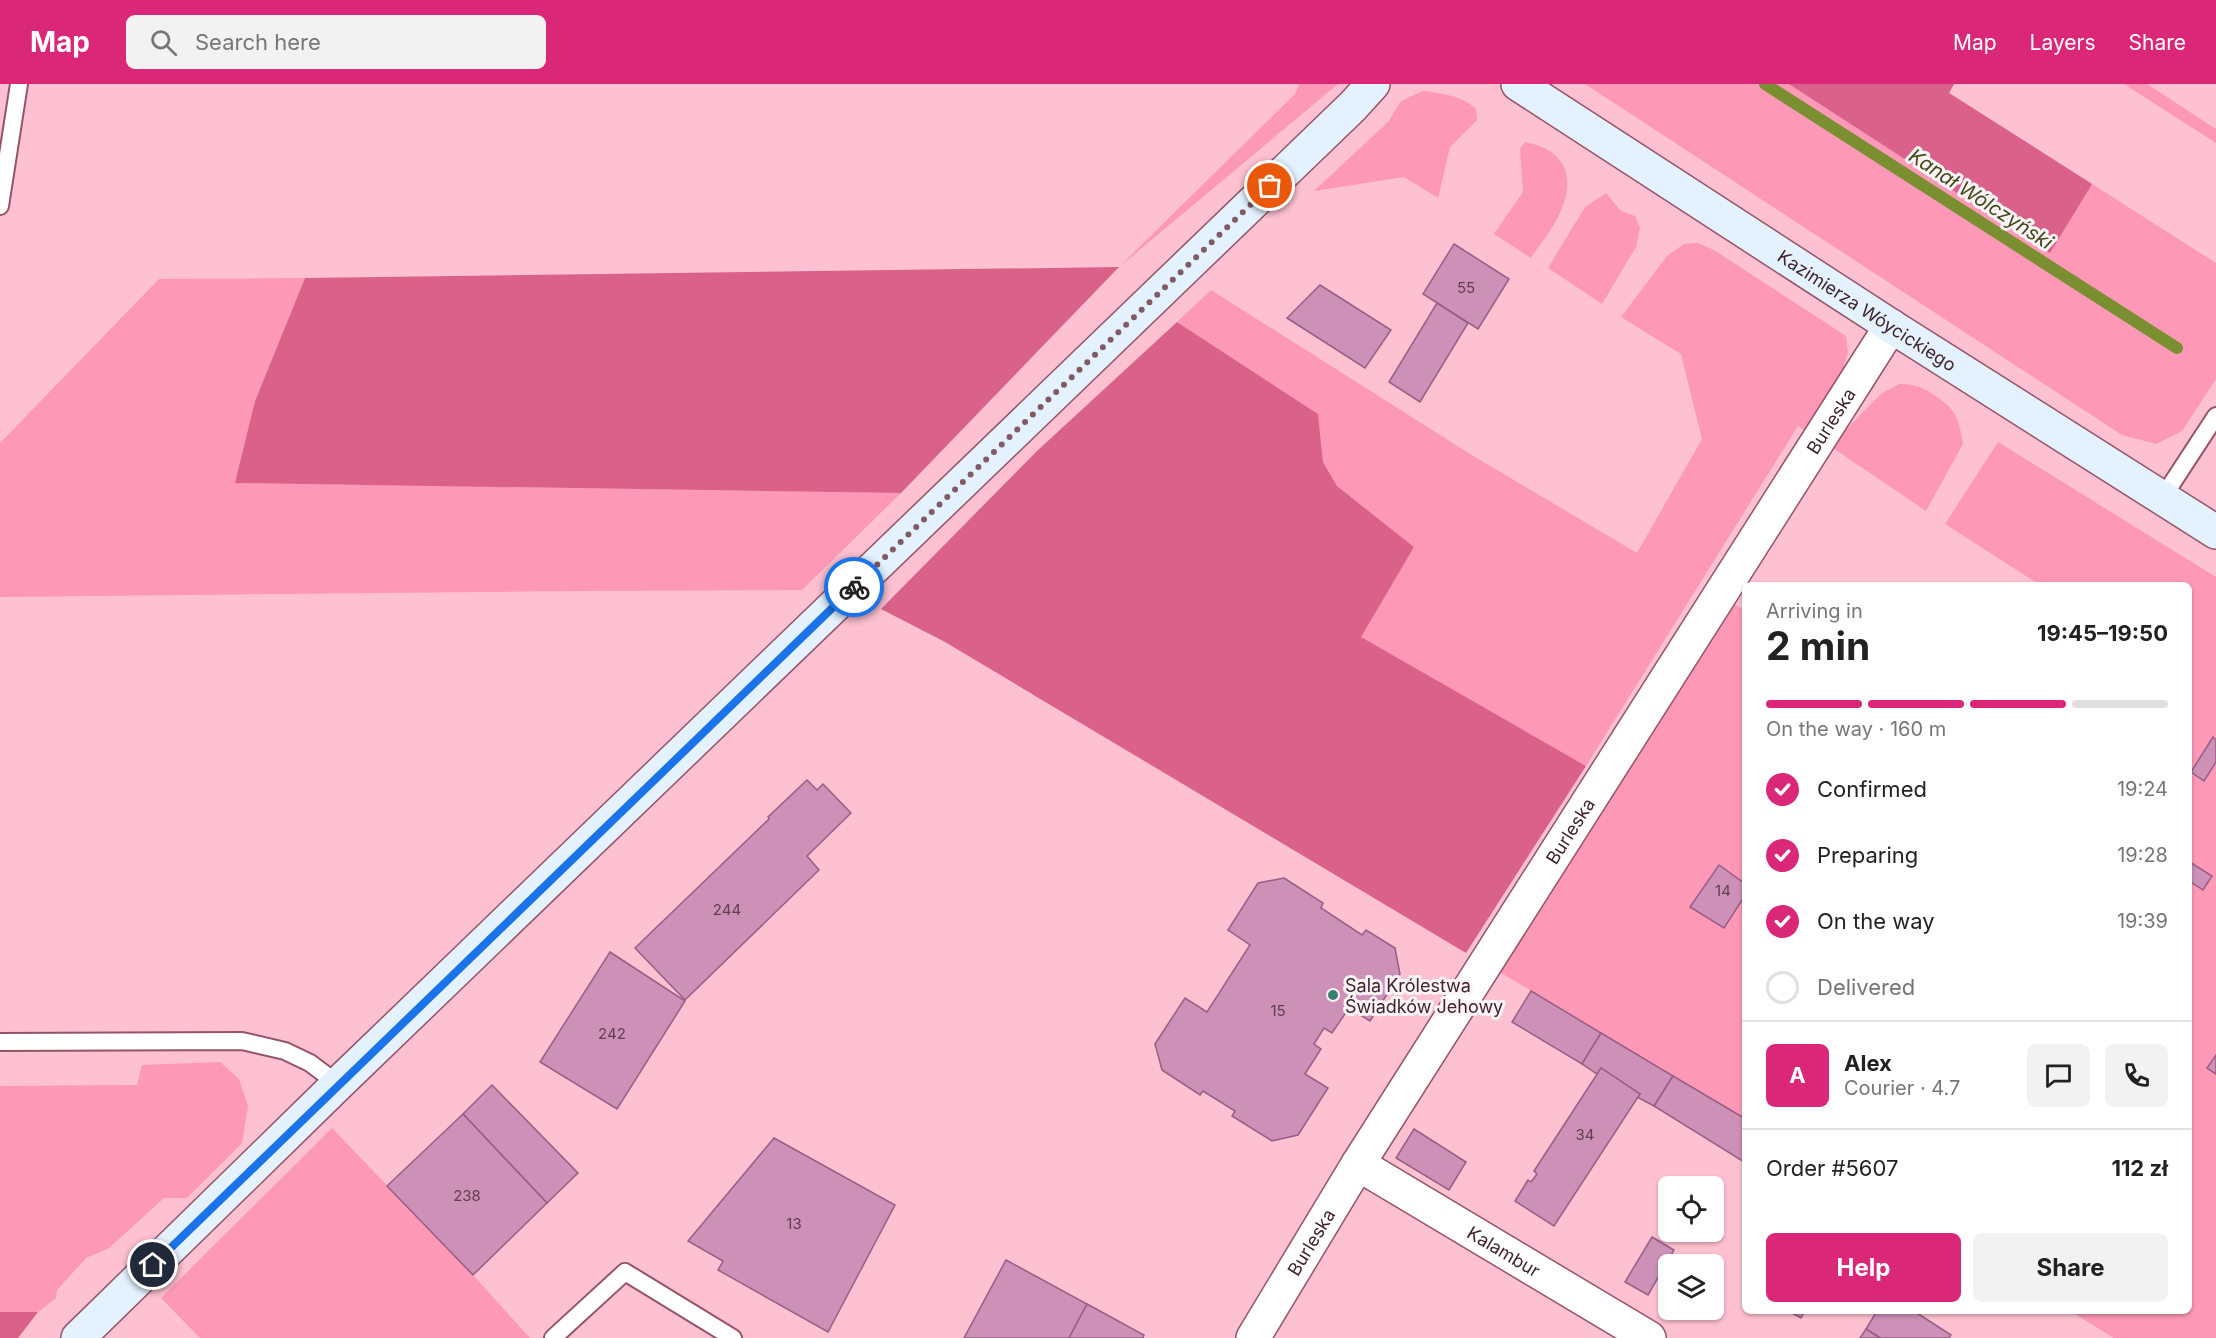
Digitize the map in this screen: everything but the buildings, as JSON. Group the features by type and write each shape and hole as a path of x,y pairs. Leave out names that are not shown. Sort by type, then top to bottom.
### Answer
{"street":[{"path":"78,1338 339,1083 1346,113 1373,84"},
{"name":"Kazimierza Wóycickiego","path":"1518,84 1891,326 2216,531"},
{"name":"Burleska","path":"1253,1338 1358,1164 1891,326"},
{"name":"Kalambur","path":"1358,1164 1649,1338"}],"lane":[{"path":"0,206 19,84"},
{"path":"2163,497 2216,416"},
{"path":"0,1042 242,1041 285,1051 310,1063 339,1083"},
{"path":"553,1338 625,1272 733,1338"}],"shaded area":[{"path":"1299,84 1338,84 1119,267 1295,94"},
{"path":"1585,84 1954,84 1949,93 2216,263 2216,379 2182,431 2156,444 2122,435"},
{"path":"1789,84 1954,84 1949,93 2092,184 2050,253"},
{"path":"2124,84 2147,84 2216,129 2216,143"},
{"path":"1423,91 1458,98 1476,109 1477,120 1450,147 1438,198 1404,177 1314,191 1389,121 1401,101"},
{"path":"1525,142 1550,151 1559,159 1567,177 1567,189 1559,215 1531,258 1494,234 1523,192 1520,149"},
{"path":"1606,193 1621,211 1635,216 1640,228 1636,247 1602,304 1548,268 1585,207"},
{"path":"1697,243 1714,250 1846,336 1848,353 1843,369 1806,431 1798,426 1586,766 1360,637 1414,547 1337,486 1323,462 1318,414 1177,322 1211,290 1470,454 1637,553 1702,439 1681,354 1621,317 1667,256 1684,244"},
{"path":"1119,267 901,493 235,483 255,401 305,278"},
{"path":"305,278 255,401 236,483 901,493 802,590 0,597 0,443 159,279"},
{"path":"1177,322 1318,414 1323,462 1337,486 1414,547 1361,637 1586,766 1466,953 945,642 881,609 1037,451"},
{"path":"1899,384 1919,387 1946,404 1957,420 1961,434 1963,444 1926,511 1830,446 1882,393"},
{"path":"1998,442 2216,577 2216,1338 2114,1338 2075,1314 2192,1314 2192,582 2035,582 1945,524"},
{"path":"1731,602 1742,609 1742,1117 1498,971"},
{"path":"220,1062 239,1079 248,1106 242,1143 187,1198 164,1198 109,1248 86,1258 57,1290 56,1298 38,1312 0,1312 0,1086 137,1085 142,1065"},
{"path":"332,1128 530,1338 200,1338 161,1298"},
{"path":"0,1312 38,1312 18,1338 0,1338"}],"waterway":[{"name":"Kanał Wólczyński","path":"1765,84 2177,348"}],"way so far":[{"path":"854,587 1270,186"}],"place":[{"name":"Sala Królestwa Świadków Jehowy","path":"1333,995"}],"route":[{"path":"153,1265 854,587"}]}
